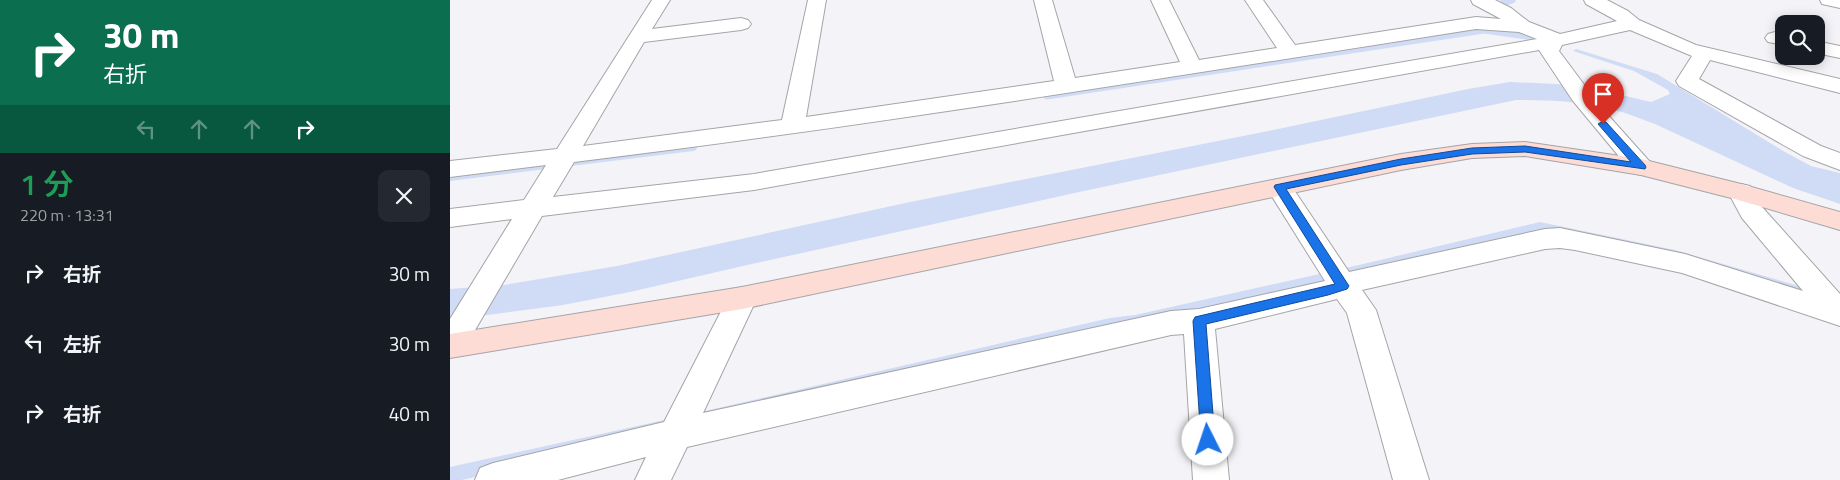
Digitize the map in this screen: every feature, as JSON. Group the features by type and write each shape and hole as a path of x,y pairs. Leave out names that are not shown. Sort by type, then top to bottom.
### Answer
{"street":[{"path":"453,342 637,37 662,0"},
{"path":"793,125 817,0"},
{"path":"1043,0 1066,86"},
{"path":"1160,0 1192,68"},
{"path":"1254,0 1290,52"},
{"path":"1480,0 1504,12 1522,26 1555,39"},
{"path":"1593,0 1621,15 1632,24 1667,41 1703,54 1840,86"},
{"path":"1829,0 1840,2"},
{"path":"450,168 563,161 793,125 1192,68 1476,23 1522,26"},
{"path":"637,37 741,24"},
{"path":"450,218 534,206 754,182 1531,46 1555,39 1632,24"},
{"path":"1555,39 1549,51 1563,74 1590,109 1641,167"},
{"path":"1825,49 1840,52"},
{"path":"1703,54 1687,81 1812,151 1840,162"},
{"path":"453,342 742,298 1401,162 1472,151 1525,149 1641,167 1741,192 1840,221"},
{"path":"1279,187 1338,279 1361,310 1411,480"},
{"path":"493,480 677,427 1171,322 1199,321 1328,291 1338,279 1535,241 1560,238 1685,264 1840,314 1751,212 1741,192"},
{"path":"653,480 677,427 742,298"},
{"path":"1199,321 1211,480"}],"water":[{"path":"1576,49 1657,74 1785,152 1811,166 1840,173 1840,204 1793,188 1655,124 1623,113 1582,103 1516,100 1079,192 630,292 563,305 450,320 450,289 504,285 617,266 910,202 1468,89 1510,82 1557,84 1583,86 1651,102 1670,94 1668,90 1634,71 1573,51"},
{"path":"1540,222 1675,250 1840,298 1840,309 1571,235 666,433 462,480 450,480 450,467 701,412 1110,318 1135,315 1342,269"}],"waterway":[{"path":"1498,5 1512,0"},
{"path":"1047,96 1484,30 1534,37"},
{"path":"450,177 693,147"}],"route":[{"path":"1208,440 1199,321 1343,286 1279,187 1401,162 1472,151 1525,149 1641,167 1603,124"}]}
